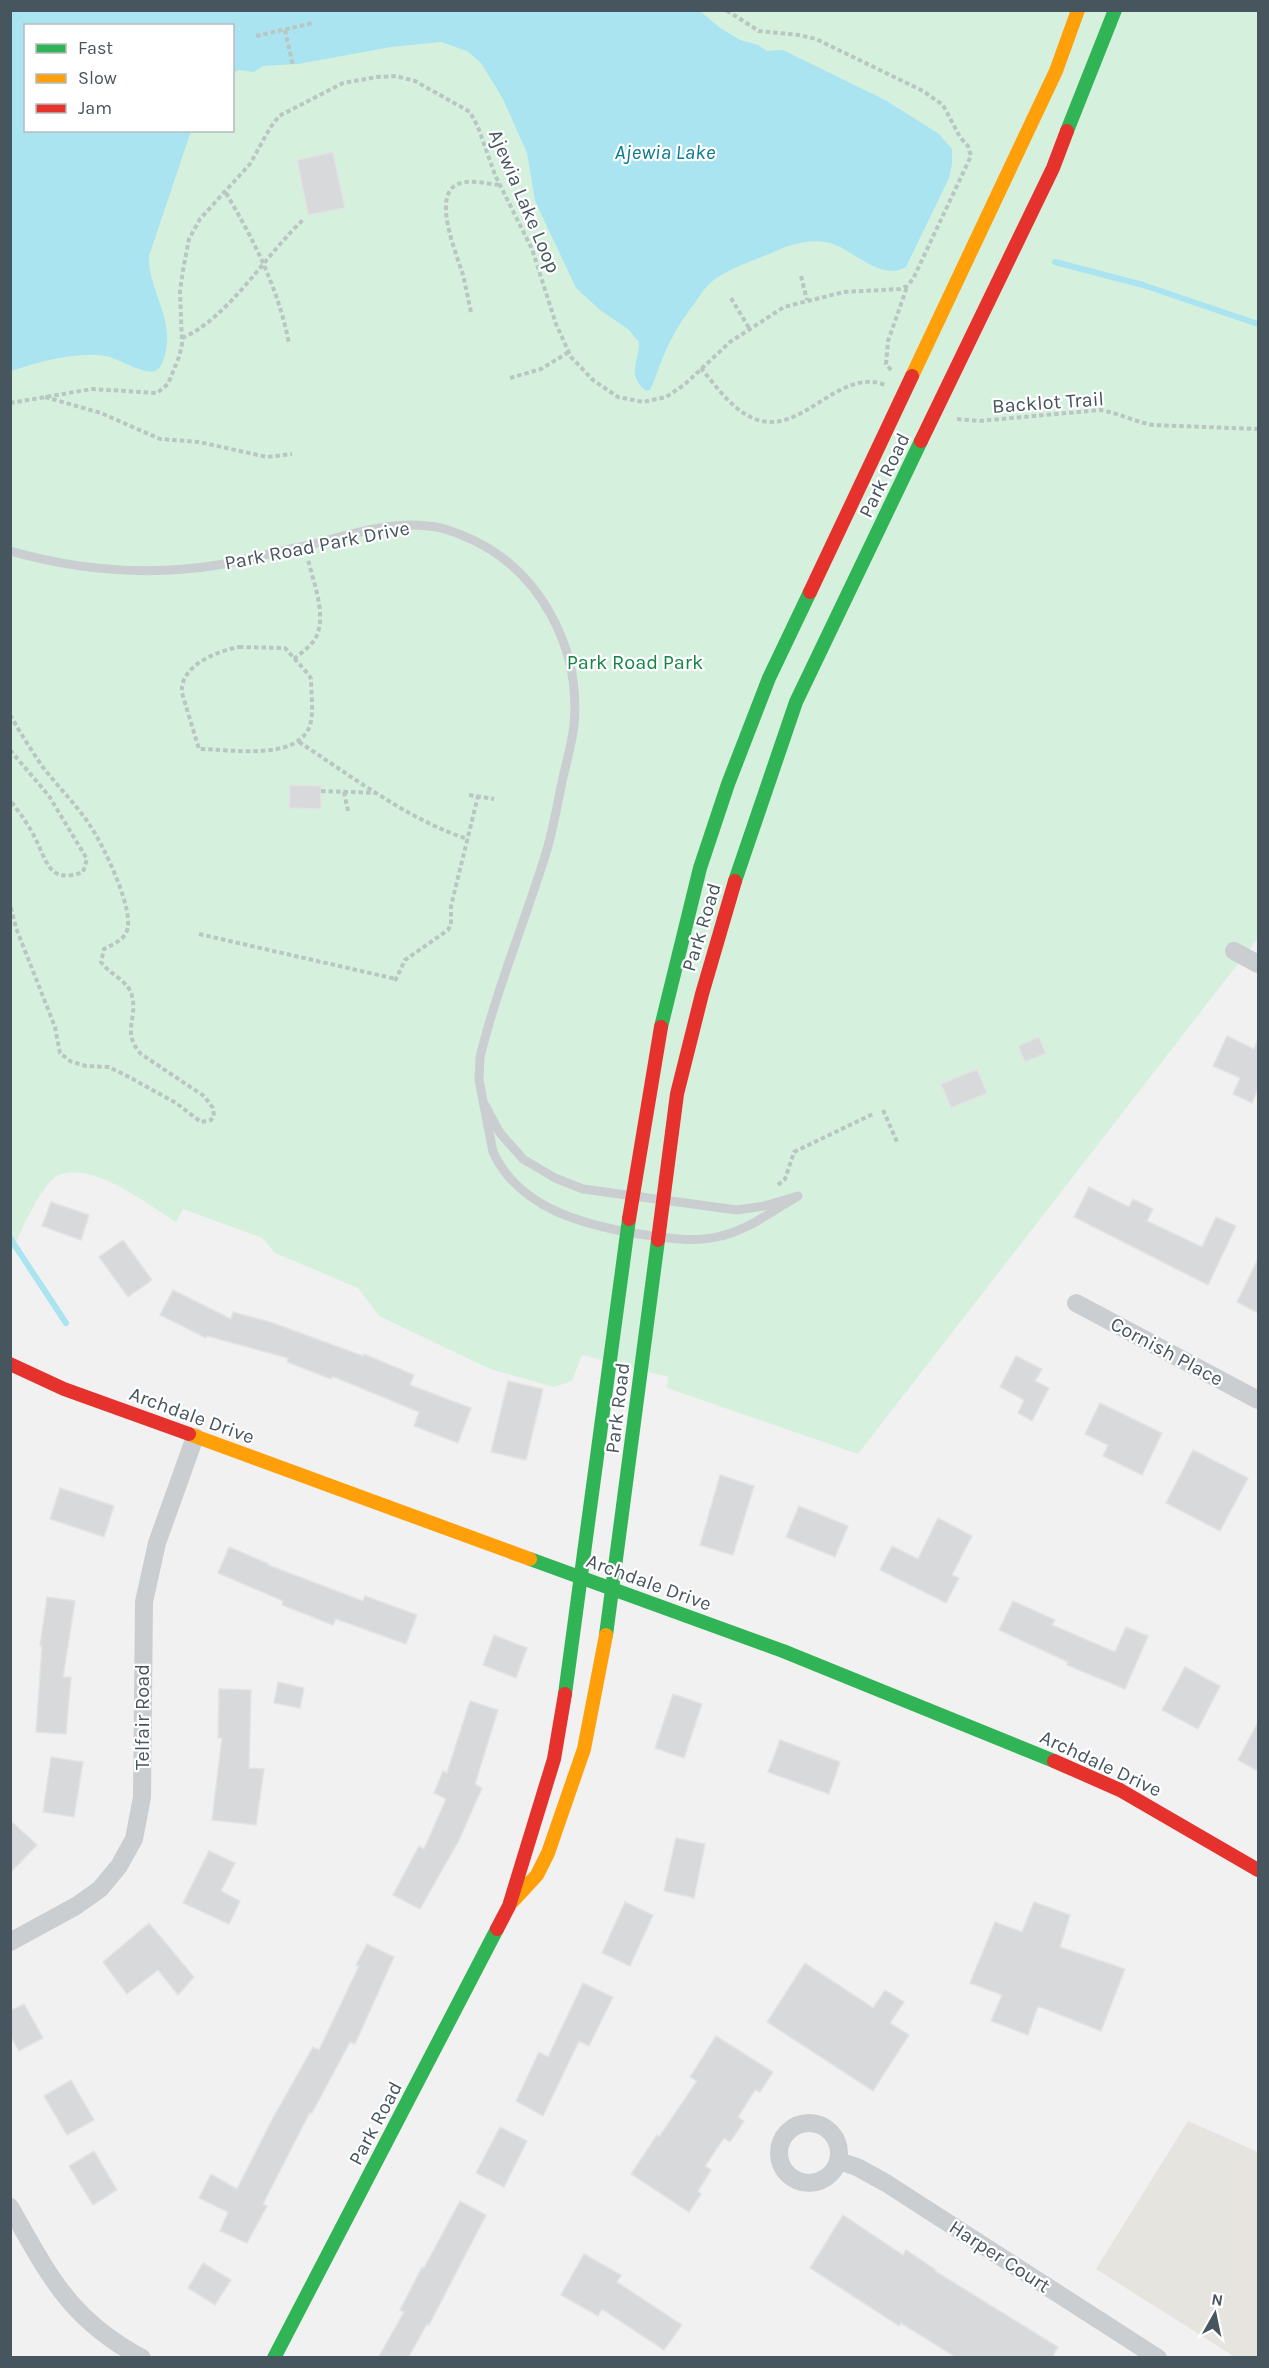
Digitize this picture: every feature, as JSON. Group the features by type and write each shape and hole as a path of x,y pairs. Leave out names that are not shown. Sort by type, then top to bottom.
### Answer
{"main road":[{"name":"Park Road","path":"274,2358 509,1906 554,1759 581,1579 632,1197 663,1014 700,868 728,784 769,678 1056,71 1078,10"},
{"name":"Park Road","path":"509,1906 537,1875 566,1807 584,1749 597,1692 613,1591 677,1094 696,1013 768,775 796,702 1053,168 1115,10"},
{"name":"Archdale Drive","path":"10,1364 64,1389 613,1591 783,1651 1008,1741 1120,1790 1258,1870"}],"street":[{"path":"1234,951 1258,964"},
{"name":"Cornish Place","path":"1076,1303 1258,1400"},
{"name":"Telfair Road","path":"10,1942 76,1906 100,1889 119,1866 134,1839 142,1797 144,1602 157,1543 195,1437"},
{"name":"Harper Court","path":"839,2161 857,2167 886,2183 1158,2358"},
{"path":"10,2206 52,2280 73,2307 104,2335 142,2358"}],"lane":[{"name":"Park Road Park Drive","path":"10,551 63,564 148,570 216,565 403,526 425,525 450,531 495,552 542,599 563,640 574,692 572,737 546,853 480,1057 479,1080 493,1152 505,1172 519,1187 533,1199 564,1216 592,1225 659,1237 692,1240 731,1234 798,1196 765,1206 737,1210 596,1192 571,1185 531,1165 515,1151 500,1132 485,1105"}],"path":[{"path":"726,10 759,32 799,35 816,39 923,91 944,105 960,137 968,146 971,156 913,279 907,286 888,342 886,364 893,371"},
{"path":"256,36 313,23"},
{"path":"285,30 293,66"},
{"name":"Ajewia Lake Loop","path":"10,403 104,388 157,393 165,388 172,377 182,338 180,291 189,239 200,219 250,164 279,116 343,83 396,76 415,81 470,112 500,185 532,249 556,324 568,352 582,369 608,392 618,397 644,402 666,397 684,385 724,347 749,328 784,307 844,292 900,289 907,286"},
{"path":"471,312 465,282 450,233 447,217 448,195 459,183 500,185"},
{"path":"226,193 264,262 283,313 289,343"},
{"path":"182,338 202,328 220,312 304,219"},
{"path":"801,276 807,300"},
{"path":"731,298 749,328"},
{"path":"510,378 541,369 568,352"},
{"path":"701,368 735,406 754,419 763,421 784,419 800,413 862,381 879,383 892,389"},
{"path":"42,397 101,413 159,439 198,442 267,457 292,454"},
{"name":"Backlot Trail","path":"953,417 970,422 1100,410 1119,413 1144,424 1258,429"},
{"path":"294,659 313,642 319,625 315,590 305,546"},
{"path":"285,648 311,679 310,724 299,742 285,748 269,750 199,749 181,686 194,666 229,649 285,648"},
{"path":"10,715 42,765 91,826 120,889 128,915 127,932 123,938 104,949 101,962 128,988 132,996 131,1038 133,1045 141,1054 204,1096 213,1108 214,1116 211,1120 201,1122 176,1103 109,1067 87,1066 70,1061 60,1053 55,1027 16,928 10,904"},
{"path":"299,742 378,794 449,833 468,839"},
{"path":"10,750 49,796 87,859 83,872 66,876 59,875 49,867 41,855 35,838 10,800"},
{"path":"321,791 378,794"},
{"path":"344,792 348,811"},
{"path":"469,795 494,799"},
{"path":"199,934 395,980 405,960 448,930 451,924 451,906 478,796"},
{"path":"883,1110 897,1144"},
{"path":"775,1187 785,1179 794,1152 875,1113"}],"shaded area":[{"path":"1188,2121 1258,2152 1258,2357 1235,2357 1096,2269"}],"green space":[{"name":"Park Road Park","path":"11,11 1258,11 1258,938 858,1454 667,1388 668,1377 582,1355 572,1381 554,1387 490,1369 379,1316 358,1288 275,1253 262,1238 183,1209 176,1222 120,1187 88,1174 73,1172 59,1175 45,1188 11,1253"}],"water":[{"name":"Ajewia Lake","path":"11,10 700,11 719,27 740,40 758,45 767,51 783,50 887,101 939,134 952,149 949,178 906,267 896,271 877,268 839,246 814,241 791,245 734,268 715,279 703,291 676,331 650,390 646,391 640,385 635,373 639,342 628,329 600,310 576,288 535,201 527,153 503,99 481,63 467,51 441,42 391,47 298,64 263,66 254,72 239,70 234,72 234,24 24,24 24,132 191,132 149,256 151,275 167,333 165,354 158,369 151,372 145,371 106,356 82,355 45,361 11,371"}],"building":[{"path":"333,152 345,208 308,215 297,160"},
{"path":"290,785 321,786 321,809 289,808"},
{"path":"1227,1036 1254,1049 1258,1038 1258,1088 1252,1103 1233,1094 1240,1078 1213,1066"},
{"path":"1039,1037 1046,1053 1025,1062 1018,1046"},
{"path":"977,1069 987,1093 951,1108 941,1084"},
{"path":"1089,1187 1129,1207 1133,1199 1153,1209 1147,1221 1202,1247 1216,1217 1236,1226 1208,1285 1074,1217"},
{"path":"51,1202 89,1215 81,1240 42,1226"},
{"path":"123,1240 152,1280 128,1297 99,1257"},
{"path":"1258,1259 1258,1313 1237,1302"},
{"path":"173,1290 231,1319 233,1312 273,1323 363,1356 364,1354 414,1375 410,1385 471,1408 458,1443 414,1426 419,1412 332,1376 331,1379 287,1362 288,1358 207,1336 206,1338 160,1315"},
{"path":"1016,1356 1042,1369 1035,1381 1049,1388 1032,1421 1018,1413 1024,1400 1000,1387"},
{"path":"508,1381 543,1389 526,1460 491,1452"},
{"path":"1100,1403 1162,1433 1142,1475 1103,1456 1108,1445 1085,1434"},
{"path":"1193,1450 1248,1478 1220,1531 1166,1503"},
{"path":"720,1475 754,1486 733,1555 700,1545"},
{"path":"60,1488 114,1506 104,1537 50,1519"},
{"path":"799,1506 848,1526 835,1557 786,1537"},
{"path":"938,1518 972,1536 952,1575 959,1578 946,1603 880,1570 892,1546 918,1559"},
{"path":"229,1547 268,1565 363,1601 365,1596 417,1615 406,1644 336,1619 333,1625 282,1605 283,1601 218,1573"},
{"path":"47,1597 75,1601 63,1677 71,1677 66,1734 36,1732 42,1646 40,1646"},
{"path":"1013,1601 1055,1620 1052,1625 1115,1652 1126,1627 1148,1636 1125,1689 1067,1665 1068,1662 999,1630"},
{"path":"494,1635 527,1648 516,1678 483,1665"},
{"path":"1185,1667 1220,1686 1198,1729 1162,1710"},
{"path":"278,1682 304,1688 300,1708 274,1703"},
{"path":"219,1689 251,1690 249,1768 264,1769 256,1825 212,1820 222,1738 218,1738"},
{"path":"673,1694 702,1704 684,1758 655,1748"},
{"path":"470,1701 498,1710 475,1784 482,1788 459,1840 420,1909 393,1895 419,1846 424,1849 446,1799 434,1793 443,1771 447,1773"},
{"path":"1258,1722 1258,1771 1238,1760"},
{"path":"780,1740 840,1762 829,1794 768,1772"},
{"path":"51,1757 83,1762 74,1817 43,1812"},
{"path":"10,1820 37,1845 10,1873"},
{"path":"676,1838 705,1844 694,1898 664,1891"},
{"path":"209,1851 235,1863 221,1891 240,1901 229,1924 183,1903"},
{"path":"625,1902 653,1915 630,1966 602,1953"},
{"path":"1034,1902 1070,1915 1060,1947 1125,1969 1101,2031 1038,2006 1028,2035 991,2021 1002,1995 970,1983 995,1922 1022,1932"},
{"path":"149,1923 194,1977 178,1995 158,1970 127,1994 103,1962"},
{"path":"367,1944 394,1957 355,2044 350,2042 312,2113 310,2112 263,2204 267,2206 247,2243 220,2231 228,2212 199,2198 211,2174 237,2189 313,2047 319,2050"},
{"path":"805,1963 873,2008 885,1990 904,2002 890,2023 909,2035 873,2091 767,2022"},
{"path":"583,1983 613,1997 589,2046 579,2041 543,2116 516,2101 539,2052 548,2057"},
{"path":"24,2004 43,2038 19,2051 10,2035 10,2011"},
{"path":"716,2036 773,2072 760,2092 755,2090 738,2117 744,2121 730,2142 724,2138 705,2166 711,2170 698,2191 701,2194 689,2212 631,2174 697,2081 690,2077"},
{"path":"71,2080 94,2120 67,2135 44,2096"},
{"path":"500,2127 527,2141 504,2187 476,2173"},
{"path":"94,2151 117,2190 93,2205 69,2166"},
{"path":"460,2201 486,2215 429,2325 427,2324 408,2358 378,2358 404,2312 400,2310 422,2267 424,2268"},
{"path":"843,2215 903,2255 906,2250 935,2271 1058,2347 1052,2358 957,2358 901,2323 899,2326 810,2268"},
{"path":"584,2254 621,2275 617,2282 682,2325 664,2350 602,2309 598,2316 561,2295"},
{"path":"203,2263 231,2280 215,2305 188,2288"}],"waterway":[{"path":"1055,262 1143,285 1258,324"},
{"path":"10,1238 66,1323"}],"traffic: fast":[{"path":"1067,131 1115,10"},
{"path":"735,881 796,702 921,441"},
{"path":"661,1027 700,868 728,784 769,678 810,592"},
{"path":"565,1694 629,1219"},
{"path":"606,1635 658,1240"},
{"path":"530,1559 783,1651 1054,1761"},
{"path":"274,2358 497,1929"}],"traffic: slow":[{"path":"912,376 1056,71 1078,10"},
{"path":"189,1434 530,1559"},
{"path":"513,1901 537,1875 548,1853 584,1749 606,1635"}],"traffic: jam":[{"path":"921,441 1053,168 1067,131"},
{"path":"810,592 912,376"},
{"path":"658,1240 677,1094 702,994 735,881"},
{"path":"629,1219 661,1027"},
{"path":"10,1364 64,1389 189,1434"},
{"path":"497,1929 509,1906 554,1759 565,1694"},
{"path":"1054,1761 1120,1790 1258,1870"}]}
